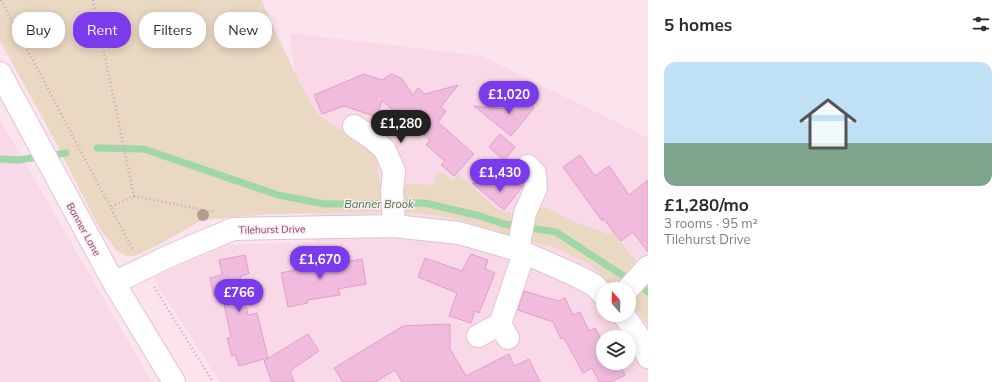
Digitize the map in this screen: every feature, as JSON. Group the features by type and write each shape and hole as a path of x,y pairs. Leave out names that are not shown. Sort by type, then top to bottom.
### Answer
{"street":[{"name":"Banner Lane","path":"0,73 68,201 114,283 174,382"},
{"path":"354,126 372,138 385,150 394,171 392,190 393,219"},
{"path":"478,336 504,331 521,248 525,213 536,188 535,173 528,166"},
{"name":"Tilehurst Drive","path":"114,283 143,268 233,230 393,219 521,248 596,287"},
{"path":"629,322 641,340 648,357"}],"path":[{"path":"2,0 143,268 213,382"},
{"path":"93,0 134,196 110,207"}],"shaded area":[{"path":"0,0 261,0 267,12 214,12 214,48 272,48 272,24 301,86 317,114 375,154 381,188 380,212 272,214 202,220 160,244 135,256 126,256 116,250 100,229 47,126 0,41"},
{"name":"Banner Brook","path":"290,33 482,56 648,138 648,382 220,382 153,278 227,245 315,242"},
{"path":"0,120 152,382 0,382"},
{"path":"442,172 452,181 458,174 498,210 514,213 508,235 483,226 444,217 418,213 404,213 402,189 405,184 434,185 436,174"},
{"path":"539,207 546,208 576,223 608,234 612,231 635,260 633,267 620,282 609,282 591,265 557,248 526,240 532,214"},
{"path":"648,277 648,325 636,308 636,292"}],"building":[{"path":"364,74 382,80 391,74 401,78 413,95 418,88 425,94 458,85 441,107 446,111 438,122 474,154 454,176 441,165 445,161 426,145 430,140 382,101 377,117 344,106 322,114 314,95"},
{"path":"518,95 534,108 511,136 474,106 507,109"},
{"path":"500,134 515,147 504,161 489,147"},
{"path":"580,155 595,176 609,166 629,195 648,180 648,252 633,232 621,241 603,218 602,221 563,167"},
{"path":"472,183 523,186 504,210"},
{"path":"310,254 313,268 362,259 366,284 338,289 340,295 307,300 308,303 288,307 281,273 295,270 293,258"},
{"path":"471,254 488,260 485,269 495,273 479,313 475,311 471,323 449,316 457,293 418,277 425,258 462,271"},
{"path":"245,255 249,274 240,276 248,315 257,313 268,358 239,366 235,355 232,356 227,338 231,337 222,294 214,296 210,278 222,275 219,260"},
{"path":"524,291 558,301 565,298 573,315 580,312 589,331 595,328 596,330 596,370 622,370 625,375 611,382 599,382 592,368 583,373 564,338 561,339 553,322 518,310"},
{"path":"450,324 450,349 466,376 509,354 514,366 529,359 540,382 402,382 395,370 375,382 343,382 334,368 403,326"},
{"path":"308,334 319,351 290,371 294,382 272,382 264,361"}],"waterway":[{"name":"Banner Brook","path":"97,148 144,149 278,195 324,204 425,203 480,216 504,224 556,232 648,292"},
{"path":"0,159 18,160 66,153"}]}
